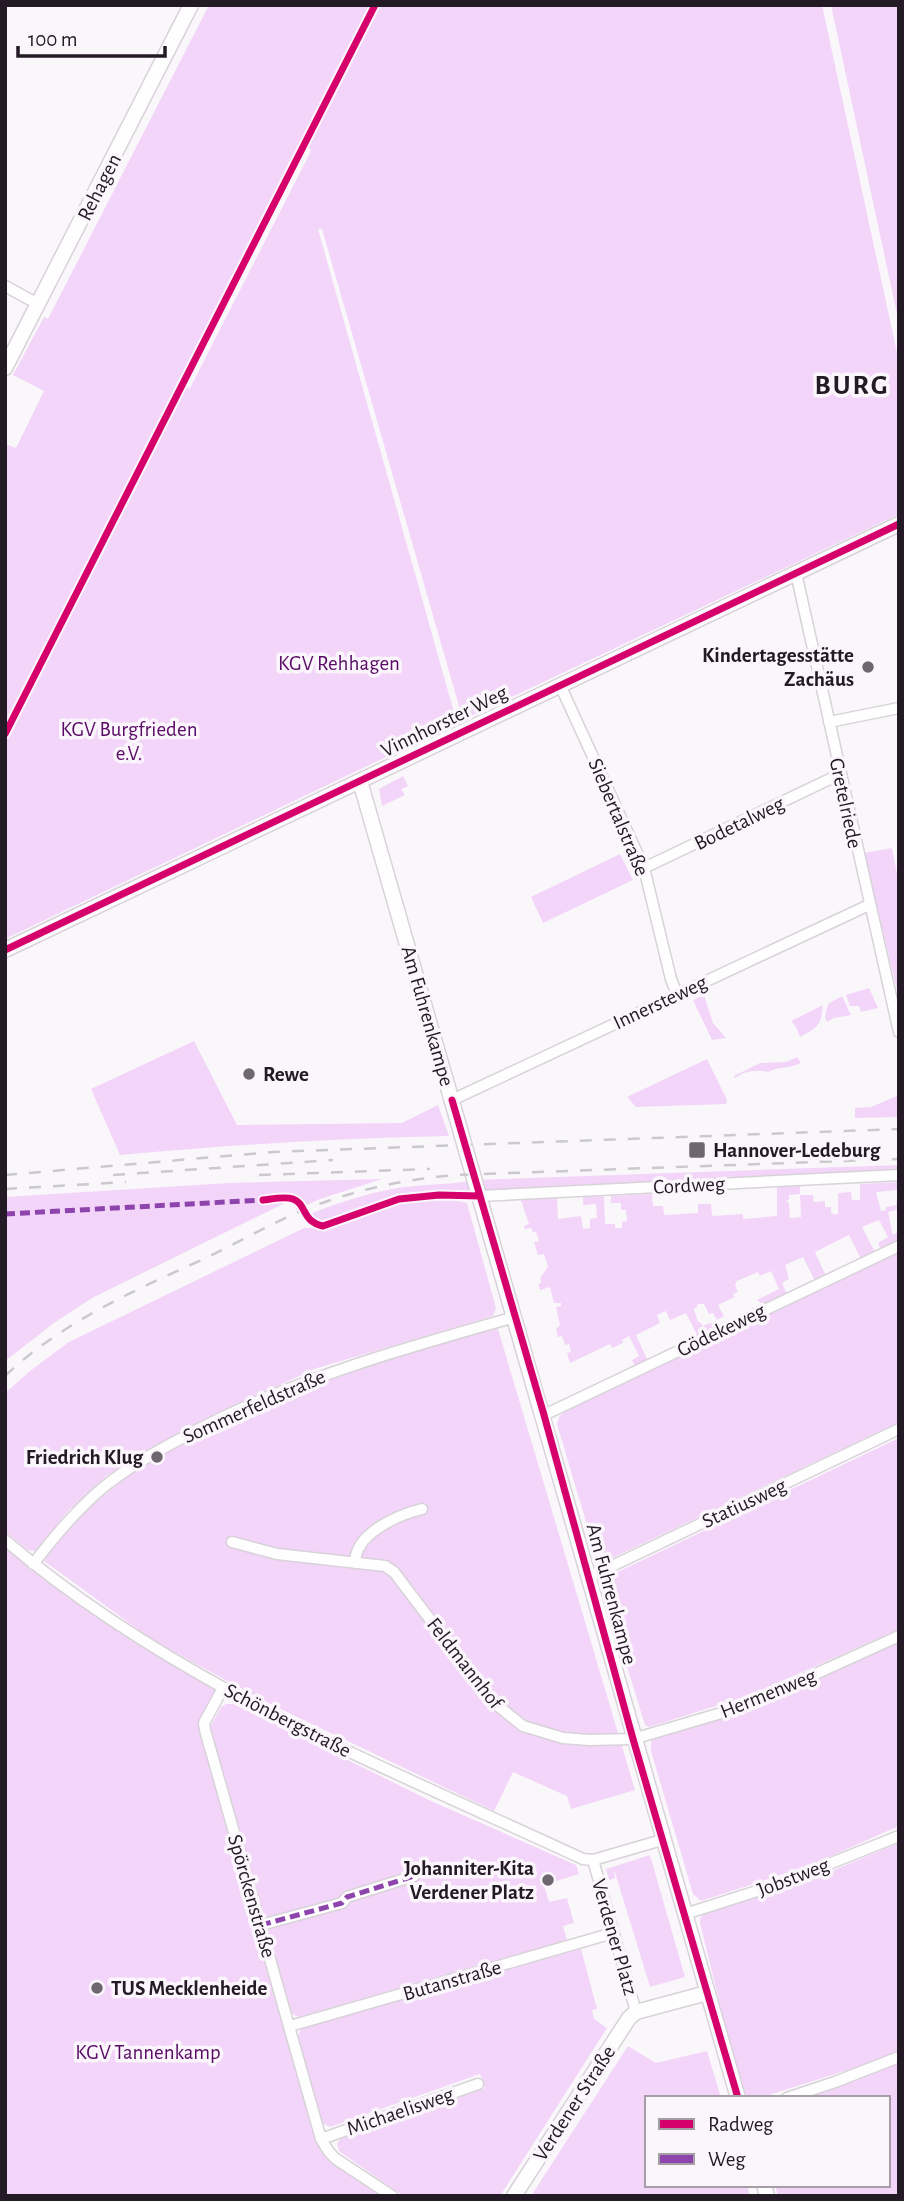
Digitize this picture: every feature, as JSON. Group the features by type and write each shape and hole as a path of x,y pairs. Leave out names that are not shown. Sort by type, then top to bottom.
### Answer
{"street":[{"name":"Rehagen","path":"5,369 191,5"},
{"path":"5,286 38,304"},
{"name":"Vinnhorster Weg","path":"5,950 899,524"},
{"name":"Gretelriede","path":"796,573 899,1032"},
{"name":"Siebertalstraße","path":"560,685 644,868 677,994"},
{"path":"829,722 899,708"},
{"name":"Bodetalweg","path":"644,868 834,778"},
{"name":"Am Fuhrenkampe","path":"360,782 544,1415 633,1739 737,2096"},
{"name":"Innersteweg","path":"452,1100 869,905"},
{"name":"Cordweg","path":"480,1196 899,1175"},
{"name":"Gödekeweg","path":"544,1415 899,1246"},
{"name":"Sommerfeldstraße","path":"33,1564 68,1521 106,1485 177,1440 308,1380 358,1362 515,1317"},
{"name":"Statiusweg","path":"589,1577 899,1429"},
{"path":"355,1563 355,1553 366,1538 406,1513 422,1508"},
{"name":"Schönbergstraße","path":"5,1540 33,1564 139,1639 223,1688 407,1780 583,1859 593,1860"},
{"name":"Feldmannhof","path":"232,1542 277,1554 385,1566 394,1572 492,1701 523,1726 563,1738 633,1739"},
{"name":"Hermenweg","path":"633,1739 727,1711 790,1686 899,1636"},
{"name":"Spörckenstraße","path":"223,1688 204,1724 205,1730 321,2139 336,2159 392,2196"},
{"name":"Jobstweg","path":"685,1914 776,1885 899,1836"},
{"name":"Verdener Platz","path":"662,1840 593,1860 636,2012 707,1993"},
{"path":"261,1925 342,1903 347,1897 414,1876"},
{"name":"Butanstraße","path":"290,2026 613,1933"},
{"name":"Verdener Straße","path":"514,2196 629,2018 636,2012"},
{"path":"793,2096 899,2057"},
{"name":"Michaelisweg","path":"321,2139 478,2084"}],"green space":[{"path":"209,5 370,5 200,346 186,378 189,390 310,153 307,145 378,5 822,5 899,362 899,514 463,720 322,229 318,229 457,723 5,939 5,444 16,448 44,391 13,375 44,317 48,319"},
{"path":"831,5 899,5 899,321 895,305"},
{"path":"403,776 408,786 401,789 405,795 382,806 379,789"},
{"path":"892,848 899,884 899,998 864,853"},
{"path":"620,854 633,880 543,923 531,897"},
{"path":"869,988 878,1008 861,1012 859,1006 850,1006 846,995"},
{"path":"704,995 713,1023 726,1038 712,1040 693,1000"},
{"path":"842,996 851,1015 827,1022 825,1017 828,1004"},
{"path":"823,1005 818,1025 800,1037 791,1021"},
{"path":"194,1041 237,1125 402,1123 438,1105 449,1136 284,1142 120,1155 91,1089"},
{"path":"797,1057 801,1063 797,1065 768,1072 751,1071 735,1078 734,1076 760,1063 786,1062"},
{"path":"707,1059 727,1100 726,1104 636,1107 627,1097"},
{"path":"899,1095 899,1117 855,1118 855,1108 871,1107"},
{"path":"899,1165 899,1175 478,1195 398,1194 316,1226 305,1216 345,1201 387,1190 475,1180"},
{"path":"382,1179 320,1199 297,1210 289,1201 92,1298 5,1361 5,1197 229,1183"},
{"path":"899,1182 899,1190 876,1192 881,1211 897,1205 896,1201 899,1201 899,1209 888,1212 893,1235 899,1230 899,1241 881,1250 878,1243 888,1237 879,1220 862,1227 875,1252 861,1259 849,1235 815,1252 826,1276 815,1281 803,1257 785,1265 789,1279 782,1283 787,1294 764,1306 757,1300 779,1289 771,1271 760,1276 758,1272 737,1281 735,1285 738,1292 733,1294 735,1297 718,1305 724,1316 717,1320 713,1313 709,1314 704,1304 697,1304 694,1309 698,1322 703,1326 713,1322 716,1328 698,1337 686,1313 670,1320 666,1311 657,1315 660,1323 636,1335 648,1361 635,1366 632,1360 639,1356 629,1336 622,1340 623,1343 612,1348 610,1344 570,1363 567,1353 571,1352 569,1344 565,1345 562,1336 558,1337 556,1329 560,1325 556,1307 561,1306 561,1303 554,1303 550,1287 540,1290 540,1278 548,1267 544,1254 538,1255 534,1242 539,1241 536,1232 531,1228 525,1229 524,1226 529,1224 521,1200 557,1198 558,1219 581,1216 583,1229 590,1228 590,1219 597,1218 596,1204 583,1205 583,1197 604,1196 605,1224 615,1224 615,1228 622,1228 622,1222 627,1221 626,1210 621,1210 621,1203 611,1203 611,1196 652,1194 653,1206 663,1206 664,1215 698,1213 698,1204 711,1204 712,1216 743,1214 743,1219 777,1216 777,1187 800,1186 800,1194 789,1195 789,1200 786,1201 789,1203 790,1218 801,1217 800,1195 813,1195 814,1202 825,1201 825,1207 831,1207 831,1213 836,1215 838,1193 851,1192 852,1200 860,1200 860,1184"},
{"path":"449,1199 467,1203 496,1308 493,1316 314,1369 187,1428 106,1476 69,1510 35,1551 28,1550 5,1531 5,1393 30,1371 69,1342 304,1228 324,1228 387,1204"},
{"path":"899,1252 899,1422 604,1562 597,1540 592,1542 557,1424 559,1417 565,1411"},
{"path":"498,1329 635,1790 571,1809 567,1796 513,1772 494,1811 268,1703 154,1641 44,1561 77,1518 130,1474 191,1439 298,1389 420,1349"},
{"path":"899,1438 899,1629 748,1696 649,1727 645,1725 602,1585 603,1579"},
{"name":"KGV Tannenkamp","path":"5,1540 33,1564 223,1688 204,1723 329,2152 392,2196 5,2196"},
{"path":"899,1641 899,1826 808,1866 701,1901 693,1894 651,1751 651,1740 795,1689"},
{"path":"234,1704 431,1801 576,1865 579,1874 544,1885 549,1902 567,1898 574,1923 563,1926 567,1940 298,2017 291,2013 209,1729 221,1707"},
{"path":"899,1843 899,2050 879,2060 766,2096 748,2096 741,2090 700,1918 704,1914 805,1882"},
{"path":"650,1855 685,1977 650,1987 614,1869 615,1878 609,1880 606,1869"},
{"path":"581,1949 597,2009 592,2010 594,2019 607,2028 500,2196 403,2196 339,2151 337,2144 340,2139 485,2088 480,2074 330,2127 322,2123 298,2036 301,2029"},
{"path":"628,2046 656,2063 707,2051 720,2096 645,2096 645,2187 748,2187 750,2196 531,2196"},
{"path":"899,2063 899,2196 778,2196 776,2187 890,2187 890,2096 808,2096"}],"railway":[{"path":"5,1175 273,1152 899,1129"},
{"path":"5,1376 50,1339 126,1295 306,1209 380,1186 456,1175 899,1159"},
{"path":"113,1175 333,1160"},
{"path":"259,1175 430,1169"},
{"path":"5,1189 126,1182"}],"marked path":[{"path":"5,1214 263,1200"},
{"path":"261,1925 342,1903 347,1897 414,1876"}],"cycle path":[{"path":"5,734 375,5"},
{"path":"5,950 899,524"},
{"path":"452,1100 737,2096"},
{"path":"263,1200 293,1199 311,1220 323,1226 399,1199 439,1195 480,1196"}],"place":[{"name":"Kindertagesstätte Zachäus","path":"868,667"},
{"name":"Rewe","path":"249,1074"},
{"name":"Hannover-Ledeburg","path":"697,1150"},
{"name":"Friedrich Klug","path":"157,1457"},
{"name":"Johanniter-Kita Verdener Platz","path":"548,1880"},
{"name":"TUS Mecklenheide","path":"97,1988"}],"district":[{"name":"BURG","path":"852,384"}],"park label":[{"name":"KGV Rehhagen","path":"339,663"},
{"name":"KGV Burgfrieden e.V.","path":"129,741"}]}
